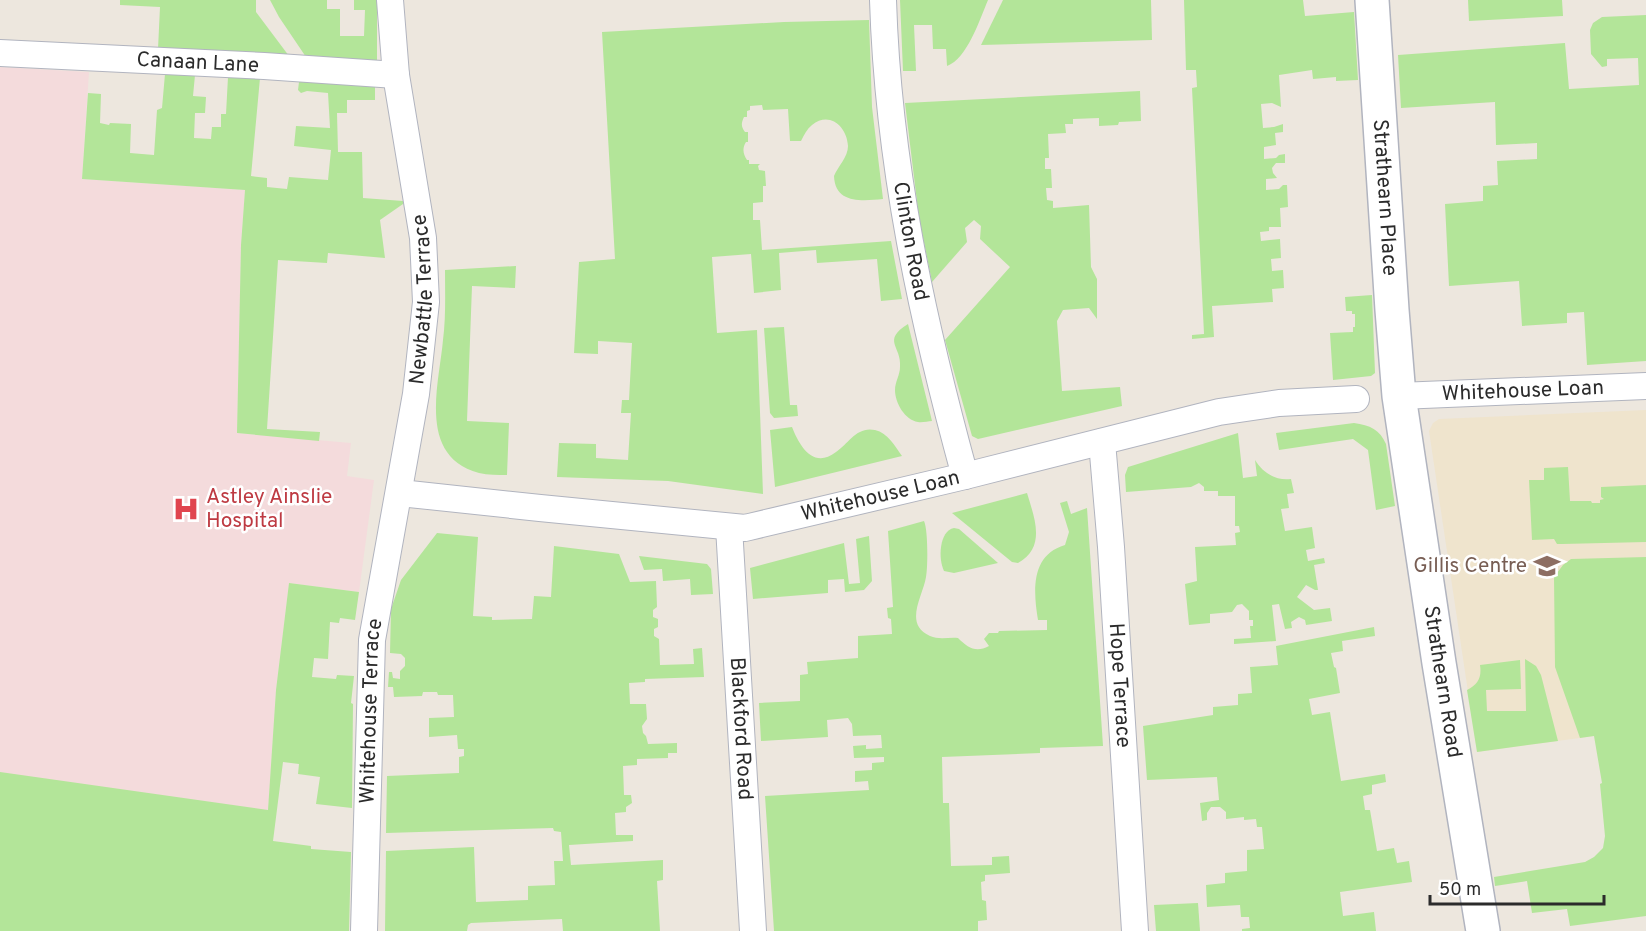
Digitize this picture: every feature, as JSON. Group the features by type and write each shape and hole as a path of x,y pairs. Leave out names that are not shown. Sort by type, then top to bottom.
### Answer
{"street":[{"name":"Newbattle Terrace","path":"390,0 396,75 419,207 426,302 421,362 400,493"},
{"name":"Clinton Road","path":"883,0 887,91 899,183 927,333 965,476"},
{"name":"Strathearn Place","path":"1372,0 1399,396"},
{"name":"Canaan Lane","path":"0,53 396,75"},
{"name":"Whitehouse Loan","path":"1399,396 1646,386"},
{"name":"Strathearn Road","path":"1399,396 1439,663 1483,931"},
{"name":"Whitehouse Loan","path":"400,493 744,528 1239,408 1279,403 1356,399"},
{"name":"Hope Terrace","path":"1102,442 1111,547 1135,931"},
{"name":"Whitehouse Terrace","path":"364,931 372,640 400,493"},
{"name":"Blackford Road","path":"729,527 753,931"}],"shaded area":[{"name":"Astley Ainslie Hospital","path":"0,67 89,72 82,179 245,190 241,245 237,433 351,443 347,476 374,480 359,592 289,583 276,690 266,845 349,931 0,931"},
{"name":"Gillis Centre","path":"1646,410 1646,729 1477,752 1429,431 1433,423 1439,419"}],"green space":[{"path":"120,0 256,0 256,12 289,56 158,49 160,7 120,5"},
{"path":"270,0 327,0 327,9 340,9 340,36 364,36 365,10 354,10 354,0 377,0 377,61 306,57"},
{"path":"900,0 988,0 967,47 954,62 947,66 946,49 933,49 932,25 914,25 916,71 903,71"},
{"path":"1003,0 1151,0 1152,40 981,45"},
{"path":"1184,0 1303,0 1305,16 1354,12 1358,80 1336,81 1336,77 1313,79 1312,70 1279,75 1281,107 1272,103 1261,104 1263,128 1283,124 1283,132 1275,133 1276,145 1264,147 1264,159 1276,158 1285,154 1285,163 1276,163 1272,168 1277,178 1266,179 1266,190 1279,189 1287,185 1288,207 1280,208 1281,227 1269,227 1269,231 1260,232 1261,241 1280,239 1281,258 1271,259 1272,271 1283,270 1284,288 1272,289 1273,302 1212,306 1214,337 1192,339 1192,335 1204,334 1192,88 1197,87 1196,70 1186,70"},
{"path":"1468,0 1562,0 1563,16 1469,21"},
{"path":"1646,15 1646,361 1587,365 1584,312 1567,313 1567,323 1522,326 1519,281 1449,286 1445,204 1483,201 1483,186 1498,185 1497,161 1537,159 1537,143 1496,145 1495,102 1401,108 1398,55 1565,43 1569,89 1639,85 1638,58 1607,59 1607,66 1602,67 1591,54 1590,30 1593,23 1602,17"},
{"path":"869,20 872,107 883,199 851,199 839,192 834,176 845,158 848,146 841,127 831,120 818,121 807,130 801,141 790,141 788,109 763,110 762,105 750,106 747,117 744,117 742,123 745,132 748,132 748,142 745,144 744,151 749,164 760,164 759,170 765,171 766,186 763,186 763,202 753,203 753,220 760,220 762,250 891,241 902,299 881,301 877,259 817,263 816,250 779,253 781,290 754,293 751,254 712,257 717,333 757,330 763,494 668,481 557,477 559,443 596,444 596,458 628,460 631,413 621,413 622,400 629,400 632,343 598,341 598,354 574,353 579,262 615,259 602,32 784,22"},
{"path":"165,74 195,75 193,96 206,97 205,113 195,113 194,138 211,139 212,127 221,127 221,114 226,114 228,77 260,78 251,176 267,178 267,187 287,189 289,177 328,180 331,150 294,146 296,126 330,128 328,93 307,91 301,93 298,90 299,82 302,80 375,85 375,100 347,100 347,113 337,113 338,152 362,152 363,198 403,201 403,204 380,220 385,258 328,253 327,263 278,260 267,429 320,432 319,441 237,433 241,245 245,190 82,179 88,93 101,94 100,123 131,124 130,153 154,155 157,110 162,108"},
{"path":"1140,91 1141,121 1099,126 1099,118 1073,119 1073,124 1065,124 1066,133 1048,134 1049,158 1045,158 1045,169 1051,169 1052,188 1046,188 1047,200 1053,201 1053,208 1089,205 1091,267 1097,279 1097,319 1089,308 1063,310 1057,321 1062,391 1120,387 1122,406 978,439 972,436 945,340 1010,267 980,239 981,226 974,220 965,228 967,242 932,282 919,218 905,103"},
{"path":"516,266 515,288 472,286 467,421 509,423 507,475 482,474 459,464 447,451 439,435 436,397 445,323 445,270"},
{"path":"1372,295 1375,373 1371,376 1333,380 1330,333 1353,332 1353,327 1355,327 1355,314 1352,314 1352,311 1346,311 1345,297"},
{"path":"908,324 932,421 913,421 902,410 895,395 900,360 894,340 900,330"},
{"path":"784,327 790,405 797,405 798,416 774,418 770,413 764,328"},
{"path":"1354,423 1374,429 1386,444 1395,506 1376,510 1368,450 1353,439 1279,450 1276,433"},
{"path":"792,427 803,448 814,457 828,457 858,433 869,429 884,434 902,456 775,487 770,430"},
{"path":"1238,433 1243,478 1257,476 1255,460 1270,475 1280,479 1291,479 1294,493 1287,494 1289,508 1281,509 1285,531 1312,527 1315,548 1306,550 1308,561 1324,558 1325,563 1314,565 1318,590 1306,585 1297,597 1314,610 1330,608 1332,621 1306,625 1305,620 1299,617 1291,622 1292,628 1285,629 1279,604 1272,605 1276,641 1234,644 1234,639 1251,638 1250,626 1253,626 1253,620 1249,620 1249,611 1242,604 1237,605 1232,612 1210,614 1210,623 1189,625 1185,584 1197,581 1195,547 1236,545 1235,533 1240,532 1239,526 1235,526 1235,496 1218,496 1218,491 1204,491 1204,487 1199,483 1191,487 1126,492 1125,475 1128,467"},
{"path":"1568,467 1570,501 1600,503 1600,500 1604,499 1601,497 1601,487 1646,485 1646,542 1557,544 1554,539 1532,540 1529,480 1544,480 1544,468"},
{"path":"1027,493 1035,521 1035,540 1033,549 1018,563 1012,562 952,513"},
{"path":"1067,501 1071,514 1087,508 1103,746 1040,748 1040,753 942,757 943,803 949,803 951,866 992,865 992,857 1009,856 1010,873 985,875 985,881 981,882 982,900 986,901 987,920 978,921 978,931 774,931 765,796 869,790 868,781 855,782 855,771 872,770 872,763 884,762 884,757 854,758 853,746 866,745 866,749 882,748 881,735 853,736 852,724 848,718 827,720 828,737 761,741 759,703 800,701 800,675 808,674 807,662 858,658 858,636 892,634 891,619 888,618 887,608 893,607 888,531 924,521 927,540 927,572 916,617 922,631 933,637 958,638 969,647 980,649 989,646 984,639 989,633 1047,630 1047,620 1038,620 1035,586 1040,565 1054,550 1065,545 1069,532 1060,503"},
{"path":"954,528 959,529 998,563 954,573 944,571 941,546 945,534"},
{"path":"437,533 478,537 473,616 492,617 492,620 532,619 534,596 551,597 554,546 619,554 630,582 656,581 657,607 653,610 653,617 658,619 658,627 654,629 654,636 659,639 660,665 694,664 693,649 702,648 704,677 645,679 645,682 629,683 630,704 646,704 647,719 642,726 648,744 677,743 677,753 668,753 668,758 637,759 637,765 623,766 624,795 631,795 632,803 626,807 626,812 615,813 616,835 633,835 633,841 569,845 571,865 663,860 663,880 657,881 660,931 563,931 562,919 471,923 467,931 385,931 386,851 474,847 476,902 528,900 528,886 555,885 554,861 563,861 561,832 554,831 553,828 386,833 387,776 459,773 459,757 464,756 464,749 458,749 457,735 429,737 429,718 454,717 453,695 423,692 422,696 394,697 393,687 388,687 389,672 392,672 393,678 400,679 400,671 405,666 405,658 401,654 390,653 391,609 401,580"},
{"path":"869,536 872,581 864,590 845,592 844,579 828,580 828,593 753,599 750,568 844,543 849,584 860,583 856,539"},
{"path":"639,556 707,564 711,569 713,594 691,595 690,579 663,581 662,569 644,570"},
{"path":"1646,557 1646,916 1570,926 1567,909 1532,913 1527,881 1495,886 1494,877 1585,862 1603,848 1605,836 1600,784 1602,783 1594,736 1580,738 1555,667 1554,577 1571,559"},
{"path":"289,583 359,592 355,620 340,618 339,623 330,622 328,659 314,658 312,677 336,679 337,675 354,676 351,703 353,704 352,808 316,804 320,777 298,774 299,764 283,762 273,841 311,846 311,849 351,852 349,931 0,931 0,772 268,810 276,690"},
{"path":"1374,627 1375,636 1342,641 1343,651 1331,653 1340,693 1309,699 1312,715 1330,712 1341,781 1385,774 1386,782 1372,785 1372,794 1363,796 1365,810 1370,810 1377,851 1394,848 1397,863 1409,861 1412,882 1340,892 1343,916 1374,912 1376,931 1242,931 1242,929 1250,928 1249,917 1241,917 1240,905 1207,907 1206,885 1225,883 1225,873 1247,871 1247,850 1264,849 1262,827 1257,827 1256,819 1244,820 1244,817 1226,819 1226,812 1220,807 1211,807 1207,813 1207,820 1202,821 1200,803 1219,800 1217,777 1147,780 1143,726 1213,715 1213,707 1238,705 1238,694 1252,693 1250,667 1278,665 1276,646"},
{"path":"1525,659 1536,666 1541,675 1558,741 1477,752 1467,690 1478,680 1480,665 1520,660 1521,689 1486,690 1487,711 1526,711"},
{"path":"1198,903 1200,931 1156,931 1154,905"}],"place":[{"name":"Astley Ainslie Hospital","path":"186,509"},
{"name":"Gillis Centre","path":"1547,566"}]}
